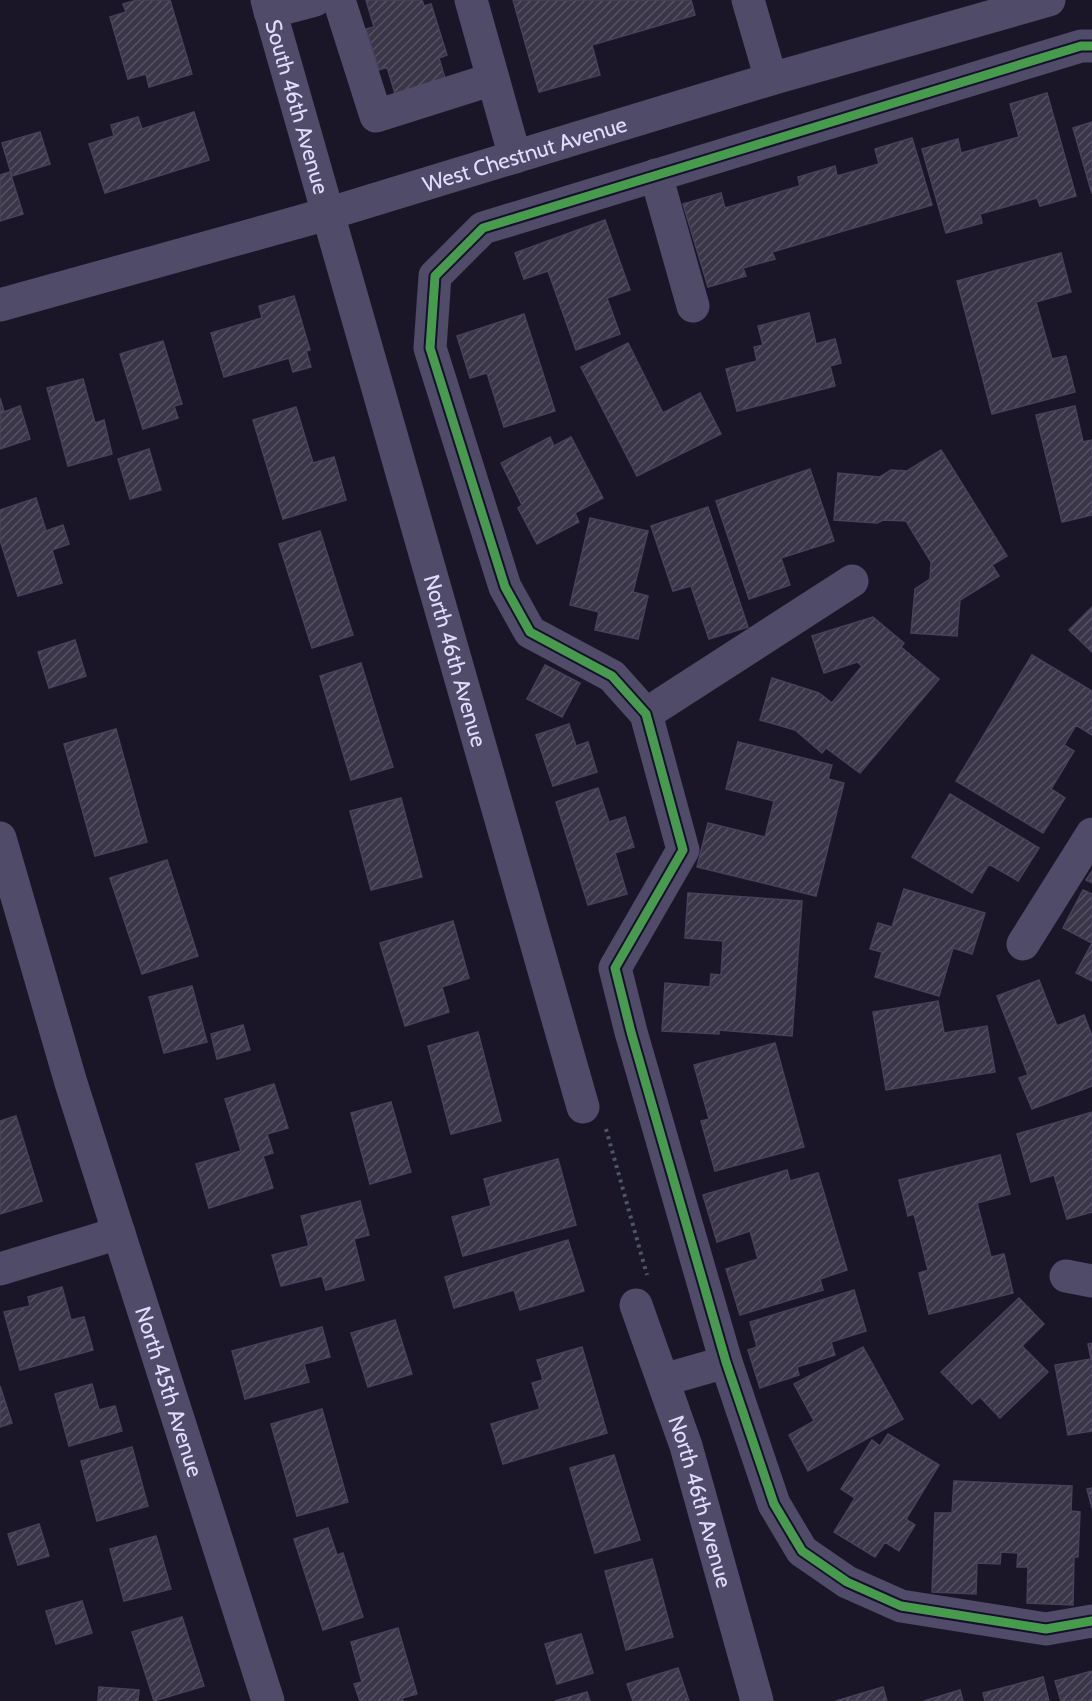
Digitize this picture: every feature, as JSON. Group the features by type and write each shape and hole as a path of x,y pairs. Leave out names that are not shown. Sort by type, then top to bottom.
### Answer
{"street":[{"path":"269,6 315,0"},
{"path":"339,0 376,116 493,79"},
{"path":"471,0 515,157"},
{"path":"748,0 771,79"},
{"name":"West Chestnut Avenue","path":"0,305 327,214 771,79 1049,0"},
{"name":"South 46th Avenue","path":"269,6 327,214"},
{"path":"1092,46 1081,46 483,228 435,276 430,348 505,587 530,632 612,676 646,714 683,850 615,968 631,1032 726,1362 774,1504 802,1551 847,1582 901,1606 1046,1629 1092,1621"},
{"path":"656,175 693,306"},
{"name":"North 46th Avenue","path":"327,214 583,1107"},
{"path":"646,714 852,581"},
{"path":"1023,944 1092,834"},
{"name":"North 45th Avenue","path":"0,838 71,1083 268,1701"},
{"path":"0,1269 119,1233"},
{"name":"North 46th Avenue","path":"637,1309 686,1446 757,1701"},
{"path":"663,1380 726,1362"}],"path":[{"path":"583,1107 598,1103 657,1308 637,1309"}],"building":[{"path":"137,0 170,0 192,74 149,87 146,74 128,79 110,17 126,12 123,4"},
{"path":"366,0 422,0 424,6 431,4 447,55 439,58 446,82 396,97 387,67 379,70 366,29 374,27"},
{"path":"513,0 691,0 695,15 592,45 600,75 539,92"},
{"path":"1047,93 1076,196 1040,206 1037,198 980,214 982,223 946,233 922,149 958,139 961,153 1019,137 1010,104"},
{"path":"194,112 209,160 105,193 89,144 114,136 111,125 138,117 142,129"},
{"path":"1092,122 1092,194 1073,128"},
{"path":"40,132 50,164 12,176 2,143"},
{"path":"912,138 932,205 772,252 775,259 743,268 746,276 708,287 683,204 721,193 725,208 800,186 798,177 835,166 837,176 879,164 875,149"},
{"path":"10,172 23,214 0,221 0,175"},
{"path":"605,220 630,290 607,298 620,334 576,350 548,271 524,279 515,253"},
{"path":"1061,253 1071,292 1036,302 1052,359 1066,356 1075,392 992,414 957,281"},
{"path":"294,296 310,350 306,351 311,367 293,372 289,358 224,377 211,333 262,318 259,306"},
{"path":"809,313 816,344 835,339 841,363 830,366 835,386 737,411 726,369 757,361 754,347 763,345 758,326"},
{"path":"524,314 555,411 504,427 487,373 470,378 457,336"},
{"path":"163,341 182,404 174,406 178,418 143,429 120,354"},
{"path":"628,343 663,413 700,393 721,434 637,476 581,367"},
{"path":"83,379 95,423 104,420 112,454 68,466 47,388"},
{"path":"0,398 4,412 20,406 30,439 0,449"},
{"path":"1075,406 1083,442 1092,440 1092,515 1062,522 1036,415"},
{"path":"296,407 313,463 334,457 346,500 283,519 253,420"},
{"path":"550,437 554,446 571,437 603,498 575,513 579,522 537,544 518,508 522,505 501,463"},
{"path":"149,449 161,490 130,499 118,459"},
{"path":"941,450 1007,556 992,565 999,576 960,600 957,636 911,633 915,589 930,579 931,562 906,521 883,520 877,523 834,520 838,473 880,477 891,470 907,471"},
{"path":"810,469 834,541 781,558 790,585 749,599 716,501"},
{"path":"36,498 46,531 63,525 69,544 52,550 62,583 18,596 0,540 0,510"},
{"path":"708,507 748,627 709,639 691,586 673,591 651,526"},
{"path":"590,518 648,531 633,592 648,596 638,639 595,630 599,612 570,605"},
{"path":"320,531 353,635 312,648 279,544"},
{"path":"1092,607 1092,652 1069,630"},
{"path":"873,617 904,643 901,647 939,679 860,773 826,748 822,753 795,730 760,720 772,678 819,693 832,703 862,666 857,662 824,673 812,636"},
{"path":"75,640 86,676 49,688 38,652"},
{"path":"1032,655 1092,691 1092,735 1076,725 1064,745 1074,751 1051,789 1065,798 1043,833 956,781"},
{"path":"361,663 393,767 351,780 320,676"},
{"path":"545,665 580,683 562,717 527,699"},
{"path":"569,724 576,746 588,742 597,772 553,786 536,735"},
{"path":"116,729 147,842 95,856 64,744"},
{"path":"738,742 832,765 828,779 844,783 816,896 697,867 708,823 765,837 774,801 726,789"},
{"path":"598,788 609,822 625,817 634,847 615,853 627,894 588,905 556,802"},
{"path":"950,794 1039,848 1018,881 989,864 972,893 912,857"},
{"path":"401,798 422,877 371,890 350,811"},
{"path":"167,860 198,956 142,974 110,878"},
{"path":"1092,871 1092,883 1086,880"},
{"path":"904,889 985,913 972,954 953,948 939,996 875,977 882,952 870,949 878,923 892,927"},
{"path":"1083,890 1092,894 1092,943 1063,928"},
{"path":"688,893 802,901 792,1036 719,1030 719,1034 662,1031 665,983 710,987 711,974 721,975 723,941 685,938"},
{"path":"453,921 469,978 442,987 449,1012 405,1026 380,943"},
{"path":"1092,943 1092,981 1076,973"},
{"path":"1039,980 1057,1026 1084,1015 1092,1036 1092,1086 1032,1109 1019,1078 1028,1075 997,996"},
{"path":"192,986 207,1042 164,1053 149,997"},
{"path":"938,1001 944,1033 987,1026 995,1072 886,1090 873,1012"},
{"path":"243,1025 250,1050 217,1059 211,1034"},
{"path":"478,1032 501,1121 451,1134 428,1046"},
{"path":"775,1043 804,1147 715,1171 701,1121 709,1119 694,1065"},
{"path":"274,1084 288,1128 267,1134 273,1153 263,1156 273,1188 209,1208 196,1164 241,1151 225,1099"},
{"path":"391,1102 411,1172 370,1184 351,1113"},
{"path":"1092,1112 1092,1212 1067,1219 1054,1175 1031,1182 1017,1134"},
{"path":"16,1116 42,1201 0,1214 0,1121"},
{"path":"1000,1155 1010,1194 977,1203 991,1257 1004,1254 1013,1293 929,1314 919,1273 928,1270 914,1214 908,1216 899,1180"},
{"path":"558,1159 576,1225 463,1256 452,1217 491,1206 484,1179"},
{"path":"787,1170 790,1181 818,1173 847,1270 820,1279 823,1290 740,1315 726,1269 758,1259 750,1231 717,1242 703,1195"},
{"path":"360,1201 369,1235 354,1239 364,1280 326,1290 322,1276 281,1286 272,1255 309,1246 301,1216"},
{"path":"568,1240 584,1291 520,1310 514,1290 454,1308 445,1277"},
{"path":"62,1287 71,1320 84,1317 93,1350 20,1370 4,1312 30,1306 28,1297"},
{"path":"854,1290 866,1331 831,1342 835,1355 797,1367 799,1375 760,1388 748,1350 757,1347 750,1322"},
{"path":"1019,1298 1044,1324 1022,1346 1048,1372 1000,1418 980,1397 972,1404 941,1372"},
{"path":"395,1320 412,1374 368,1387 351,1333"},
{"path":"322,1327 330,1357 304,1364 309,1382 245,1399 232,1351"},
{"path":"1092,1343 1092,1431 1068,1435 1055,1365 1091,1359 1088,1344"},
{"path":"582,1347 607,1433 503,1464 491,1424 540,1409 532,1383 543,1380 537,1360"},
{"path":"863,1347 903,1419 808,1471 789,1435 814,1421 794,1384"},
{"path":"92,1384 99,1410 115,1406 122,1431 69,1446 55,1394"},
{"path":"0,1386 12,1423 0,1427"},
{"path":"322,1409 348,1502 297,1516 271,1424"},
{"path":"888,1434 939,1465 906,1519 915,1525 899,1551 885,1542 875,1557 834,1532 855,1498 841,1489 872,1440 880,1446"},
{"path":"132,1447 148,1506 97,1521 81,1461"},
{"path":"614,1455 640,1540 595,1553 570,1468"},
{"path":"954,1481 1072,1486 1071,1511 1080,1512 1078,1557 1074,1557 1073,1605 1027,1603 1028,1567 1017,1567 1018,1553 1001,1552 1000,1564 977,1563 976,1594 932,1592 935,1513 952,1513"},
{"path":"1092,1488 1092,1508 1087,1489"},
{"path":"39,1524 49,1556 18,1565 8,1534"},
{"path":"328,1528 337,1555 343,1553 363,1617 323,1630 294,1539"},
{"path":"156,1536 171,1589 124,1601 110,1549"},
{"path":"652,1559 673,1637 626,1650 605,1571"},
{"path":"82,1601 92,1633 56,1644 46,1611"},
{"path":"182,1617 204,1686 154,1701 132,1632"},
{"path":"398,1628 417,1694 402,1698 403,1701 360,1701 354,1684 362,1682 351,1642"},
{"path":"581,1634 593,1673 557,1684 545,1644"},
{"path":"678,1668 689,1701 633,1701 627,1684"},
{"path":"1092,1671 1092,1701 1061,1701 1055,1681"},
{"path":"1043,1677 1049,1701 985,1701 983,1693"},
{"path":"99,1687 139,1690 138,1701 98,1701"},
{"path":"883,1687 887,1701 836,1701"},
{"path":"960,1690 963,1701 924,1701"},
{"path":"587,1692 590,1701 555,1701"}],"cycle path":[{"path":"1092,46 1081,46 483,228 435,276 430,348 505,587 530,632 612,676 646,714 683,850 615,968 631,1032 726,1362 774,1504 802,1551 847,1582 901,1606 1046,1629 1092,1621"}]}
